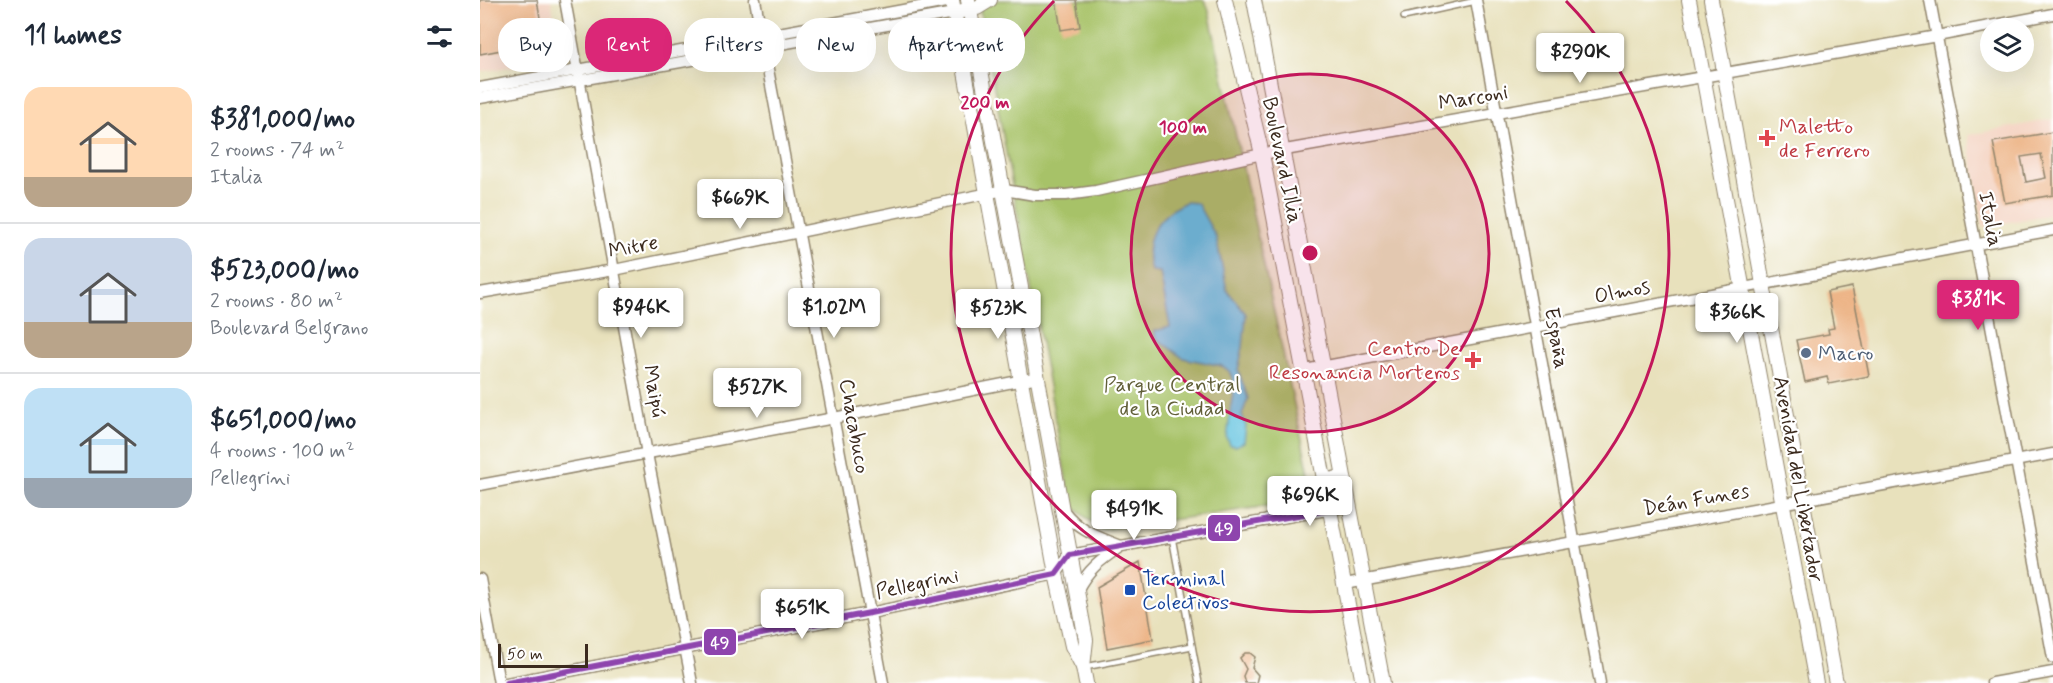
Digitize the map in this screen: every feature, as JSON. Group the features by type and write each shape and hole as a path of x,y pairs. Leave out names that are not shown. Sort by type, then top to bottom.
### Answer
{"street":[{"name":"Maipú","path":"565,0 647,454 692,683"},
{"name":"Chacabuco","path":"755,0 758,18"},
{"path":"784,37 953,3 968,5 990,0"},
{"name":"Boulevard Illia","path":"1224,0 1263,154 1363,683"},
{"name":"Boulevard Illia","path":"1254,0 1383,683"},
{"name":"Avenidad del Libertador","path":"1689,0 1816,683"},
{"name":"Avenidad del Libertador","path":"1711,0 1836,683"},
{"name":"Italia","path":"1930,0 2053,658"},
{"name":"España","path":"1476,1 1600,683"},
{"path":"953,3 1056,574 1072,645 1083,667 1086,683"},
{"path":"968,5 1086,640 1083,667"},
{"name":"Marconi","path":"1004,190 1035,195 1066,195 1263,154 2053,14"},
{"path":"480,98 578,75 684,55"},
{"name":"Chacabuco","path":"768,72 883,683"},
{"path":"480,88 578,75"},
{"name":"Mitre","path":"480,293 614,270 1004,190"},
{"name":"Olmos","path":"1305,370 2053,231"},
{"path":"480,485 1038,377"},
{"name":"Deán Funes","path":"1345,584 2053,454"},
{"path":"1266,521 1325,479 1343,475"},
{"path":"1056,574 1070,555 1349,506"},
{"path":"1061,508 1081,529 1121,546"},
{"path":"1077,591 1085,575 1098,562 1121,546"},
{"name":"Pellegrini","path":"507,683 870,613 1056,574"},
{"path":"480,579 499,683"},
{"path":"1992,683 2053,672"}],"lane":[{"path":"1404,17 1476,1"},
{"path":"1177,536 1199,683"},
{"path":"1083,667 1192,646"}],"shaded area":[{"path":"480,0 551,0 554,18 498,18 498,69 480,72"},
{"path":"2053,119 2053,214 1983,227 1968,135"}],"green space":[{"name":"Parque Central de la Ciudad","path":"978,0 1204,0 1208,7 1309,473 1268,506 1101,530 1071,505 991,72 1025,72 1025,18 981,18"}],"water":[{"path":"1186,202 1197,203 1216,237 1227,290 1246,314 1238,370 1248,398 1242,415 1246,426 1244,442 1236,446 1230,445 1227,438 1235,385 1229,371 1222,366 1183,358 1156,338 1154,331 1170,327 1160,272 1151,271 1150,238 1154,229 1167,214"}],"building":[{"path":"480,0 537,0 540,18 498,18 498,51 480,54"},
{"path":"1056,0 1076,0 1080,27 1061,30"},
{"path":"2053,132 2053,195 2005,203 1993,142","holes":["2041,154 2046,178 2026,182 2021,157"]},
{"path":"1852,287 1869,376 1829,384 1827,377 1805,382 1796,340 1829,334 1828,329 1834,328 1827,292"},
{"path":"1140,562 1153,639 1107,648 1097,587"},
{"path":"1245,653 1250,653 1255,657 1252,668 1258,675 1256,683 1245,683 1243,676 1246,669 1240,658"}],"transit line":[{"name":"49","path":"507,683 870,613 1056,574 1070,555 1349,506"}],"place":[{"name":"Maletto de Ferrero","path":"1767,138"},
{"name":"Macro","path":"1806,353"},
{"name":"Centro De Resonancia Morteros","path":"1473,360"},
{"name":"Terminal Colectivos","path":"1130,590"}]}
